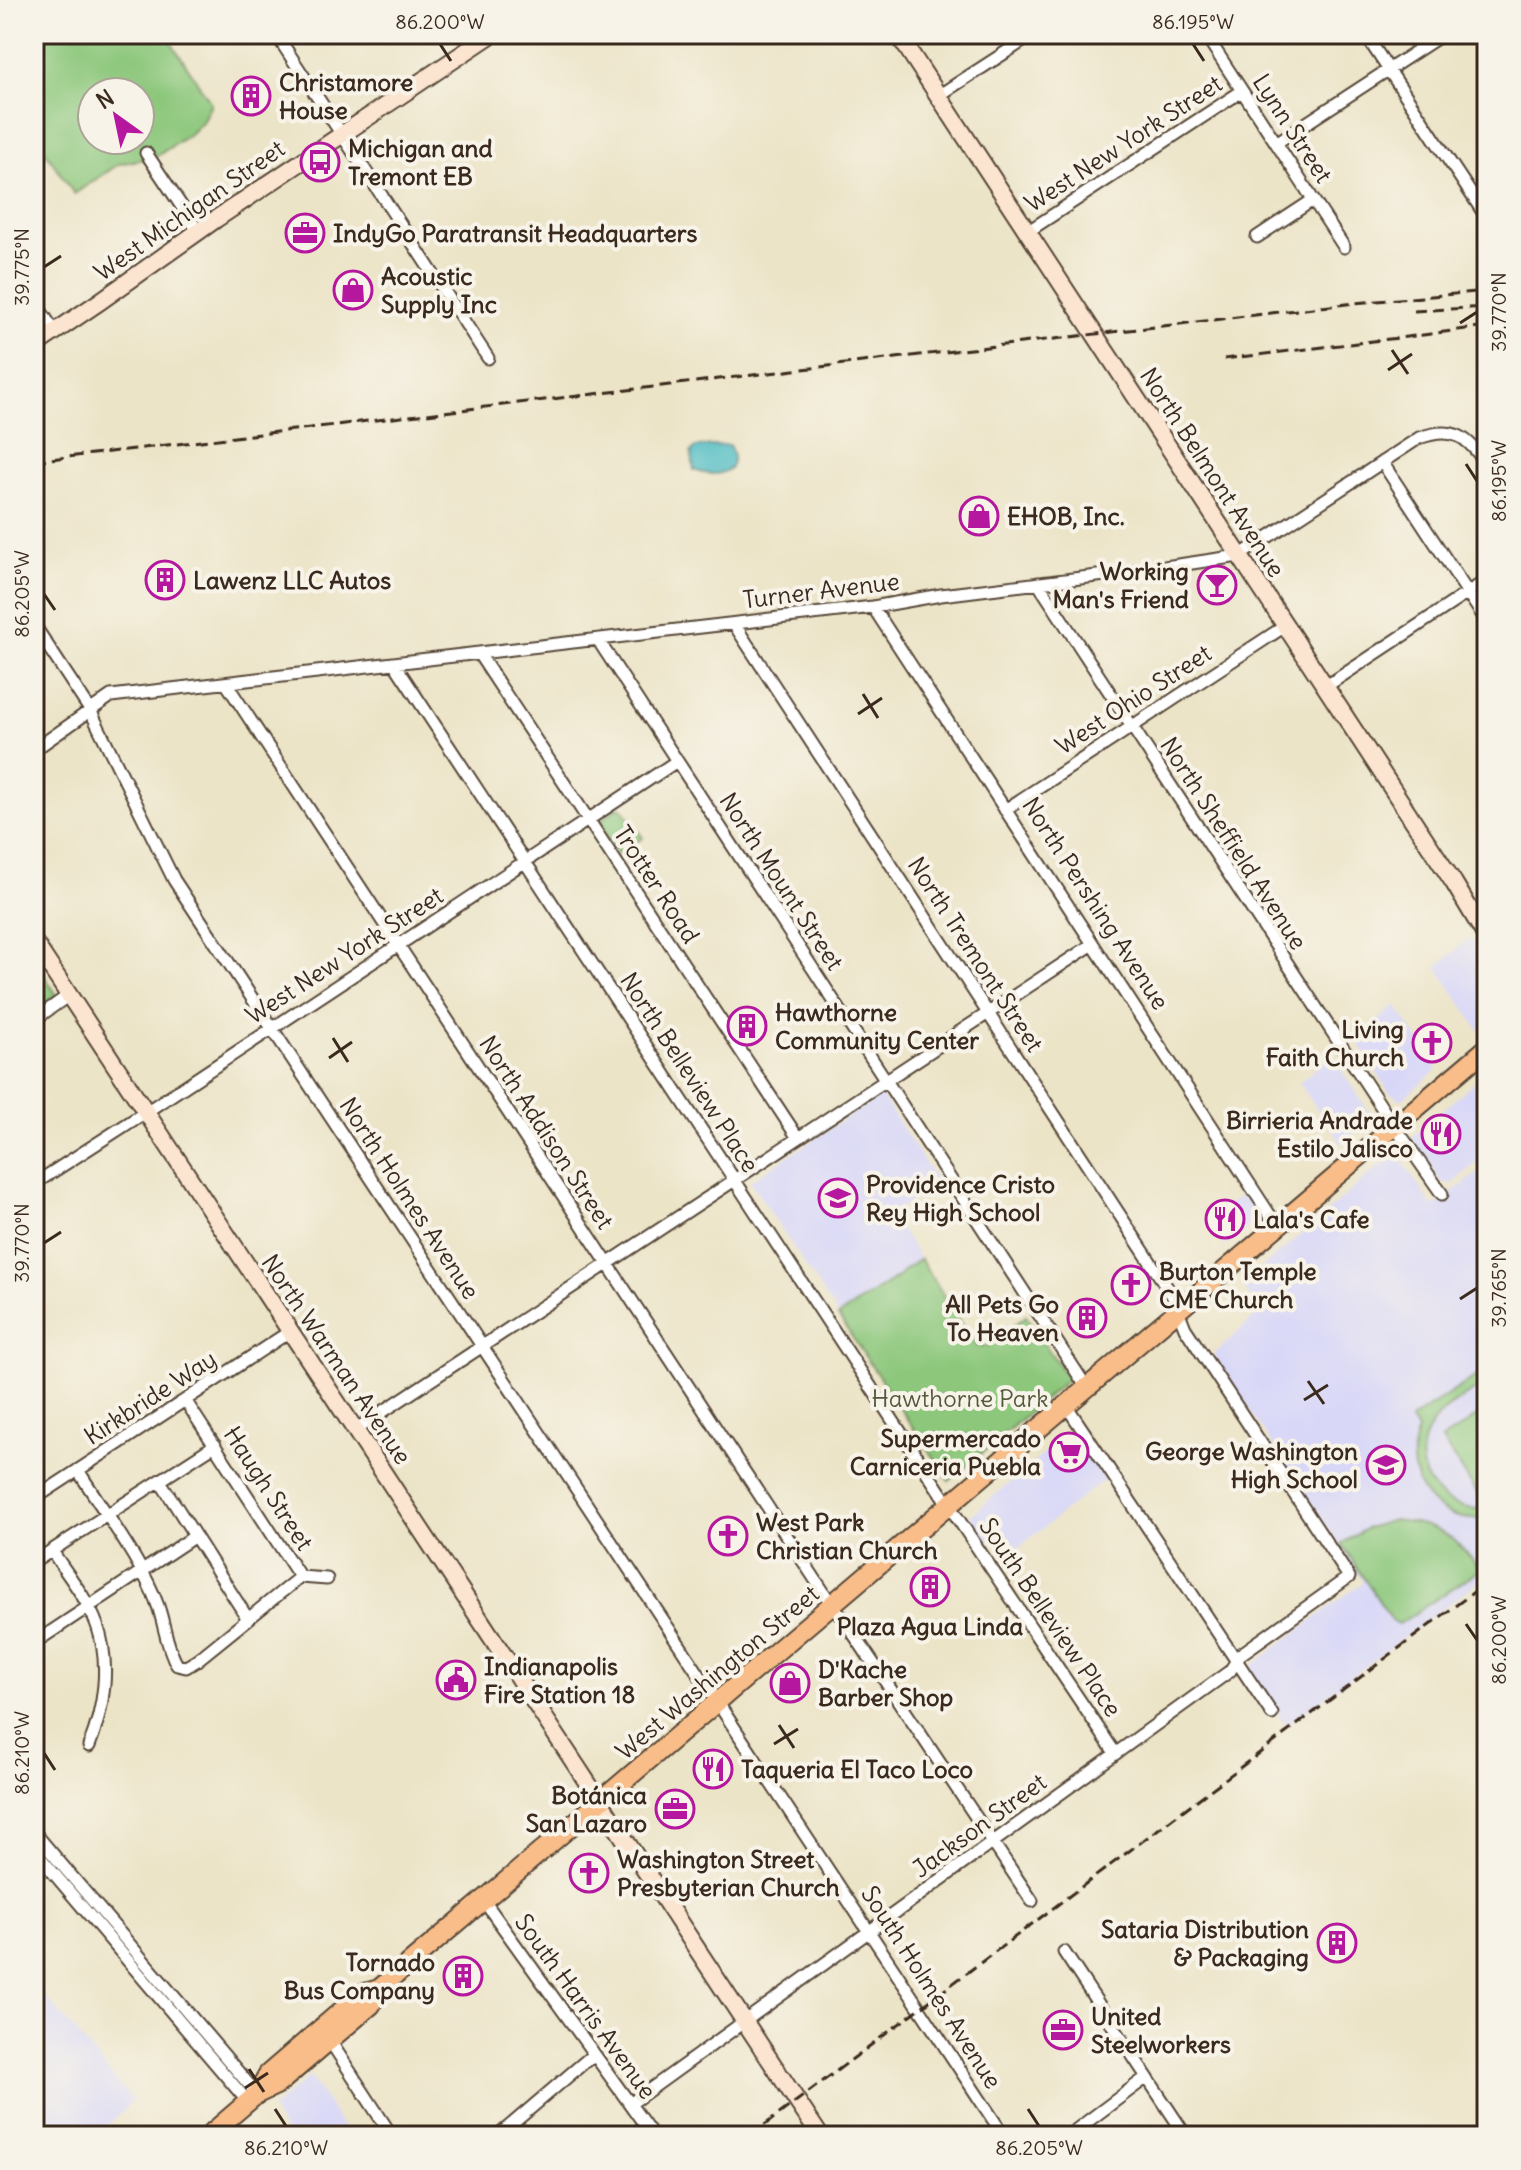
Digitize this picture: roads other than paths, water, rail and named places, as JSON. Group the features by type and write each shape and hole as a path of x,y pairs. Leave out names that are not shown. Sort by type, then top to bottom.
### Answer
{"main road":[{"name":"North Belmont Avenue","path":"898,34 1487,938"},
{"name":"West Michigan Street","path":"34,346 486,36"},
{"name":"North Warman Avenue","path":"34,942 820,2136"},
{"name":"West Washington Street","path":"208,2136 330,2041 371,2005 379,1989 1487,1048"},
{"name":"West Washington Street","path":"253,2098 268,2074 361,1994 379,1989"}],"street":[{"path":"276,34 488,358"},
{"path":"938,96 1034,34"},
{"name":"Lynn Street","path":"1205,34 1344,247"},
{"path":"1365,34 1487,218"},
{"path":"1276,143 1443,34"},
{"name":"West New York Street","path":"1027,232 1242,91"},
{"path":"148,156 198,231"},
{"path":"1257,237 1313,200"},
{"path":"34,301 55,332"},
{"name":"Turner Avenue","path":"90,710 111,696 873,607 941,595 1239,556 1419,438 1452,433 1476,448 1487,466"},
{"path":"1382,462 1487,622"},
{"path":"1325,687 1487,580"},
{"name":"North Sheffield Avenue","path":"1038,583 1394,1126 1442,1194"},
{"name":"North Pershing Avenue","path":"873,607 1277,1226"},
{"name":"North Tremont Street","path":"734,624 1172,1295 1185,1328 1349,1577"},
{"name":"North Holmes Avenue","path":"34,625 90,710 169,872 716,1703"},
{"name":"West Ohio Street","path":"1005,810 1285,626"},
{"name":"North Mount Street","path":"598,640 1087,1388"},
{"name":"Trotter Road","path":"479,654 798,1138"},
{"name":"North Belleview Place","path":"394,663 949,1505"},
{"name":"North Addison Street","path":"226,683 832,1605 1032,1901"},
{"path":"34,750 90,710"},
{"name":"West New York Street","path":"34,1184 677,761"},
{"path":"355,1430 1093,944"},
{"path":"34,1020 69,995"},
{"name":"Kirkbride Way","path":"34,1499 289,1332"},
{"name":"Haugh Street","path":"185,1400 300,1577 327,1579"},
{"path":"1066,1405 1272,1714"},
{"path":"34,1562 215,1445"},
{"path":"78,1470 141,1571 158,1606 169,1652 177,1665 186,1667 196,1661 300,1577"},
{"path":"160,1481 248,1619"},
{"name":"South Belleview Place","path":"949,1505 1115,1753"},
{"path":"34,1643 195,1536"},
{"path":"52,1551 97,1626 105,1666 103,1698 89,1746"},
{"name":"Jackson Street","path":"630,2104 1230,1671 1241,1654 1349,1577"},
{"path":"34,1664 34,1684"},
{"name":"South Holmes Avenue","path":"716,1703 1004,2136"},
{"path":"34,1832 253,2098"},
{"path":"34,1850 253,2098"},
{"name":"South Harris Avenue","path":"484,1901 653,2136"},
{"path":"1064,1952 1186,2136"},
{"path":"330,2041 392,2136"},
{"path":"498,2136 594,2054"},
{"path":"1068,2136 1147,2077"}],"water":[{"path":"729,445 733,454 730,468 710,474 694,470 691,452 696,447"}],"railway":[{"path":"34,461 1355,303 1487,291"},
{"path":"1414,311 1487,307"},
{"path":"1224,359 1487,326"},
{"path":"750,2136 1487,1582"}],"place":[{"name":"Christamore House","path":"251,96"},
{"name":"Michigan and Tremont EB","path":"320,162"},
{"name":"IndyGo Paratransit Headquarters","path":"305,233"},
{"name":"Acoustic Supply Inc","path":"353,290"},
{"name":"EHOB, Inc.","path":"979,516"},
{"name":"Lawenz LLC Autos","path":"165,580"},
{"name":"Working Man's Friend","path":"1217,585"},
{"name":"Hawthorne Community Center","path":"747,1026"},
{"name":"Living Faith Church","path":"1432,1043"},
{"name":"Birrieria Andrade Estilo Jalisco","path":"1441,1134"},
{"name":"Providence Cristo Rey High School","path":"838,1198"},
{"name":"Lala's Cafe","path":"1225,1219"},
{"name":"Burton Temple CME Church","path":"1131,1285"},
{"name":"All Pets Go To Heaven","path":"1087,1318"},
{"name":"Supermercado Carniceria Puebla","path":"1069,1452"},
{"name":"George Washington High School","path":"1386,1465"},
{"name":"West Park Christian Church","path":"728,1536"},
{"name":"Plaza Agua Linda","path":"930,1587"},
{"name":"Indianapolis Fire Station 18","path":"456,1680"},
{"name":"D'Kache Barber Shop","path":"790,1683"},
{"name":"Taqueria El Taco Loco","path":"713,1769"},
{"name":"Botánica San Lazaro","path":"675,1809"},
{"name":"Washington Street Presbyterian Church","path":"589,1873"},
{"name":"Sataria Distribution & Packaging","path":"1337,1943"},
{"name":"Tornado Bus Company","path":"463,1976"},
{"name":"United Steelworkers","path":"1063,2030"}],"park label":[{"name":"Hawthorne Park","path":"960,1398"}]}
